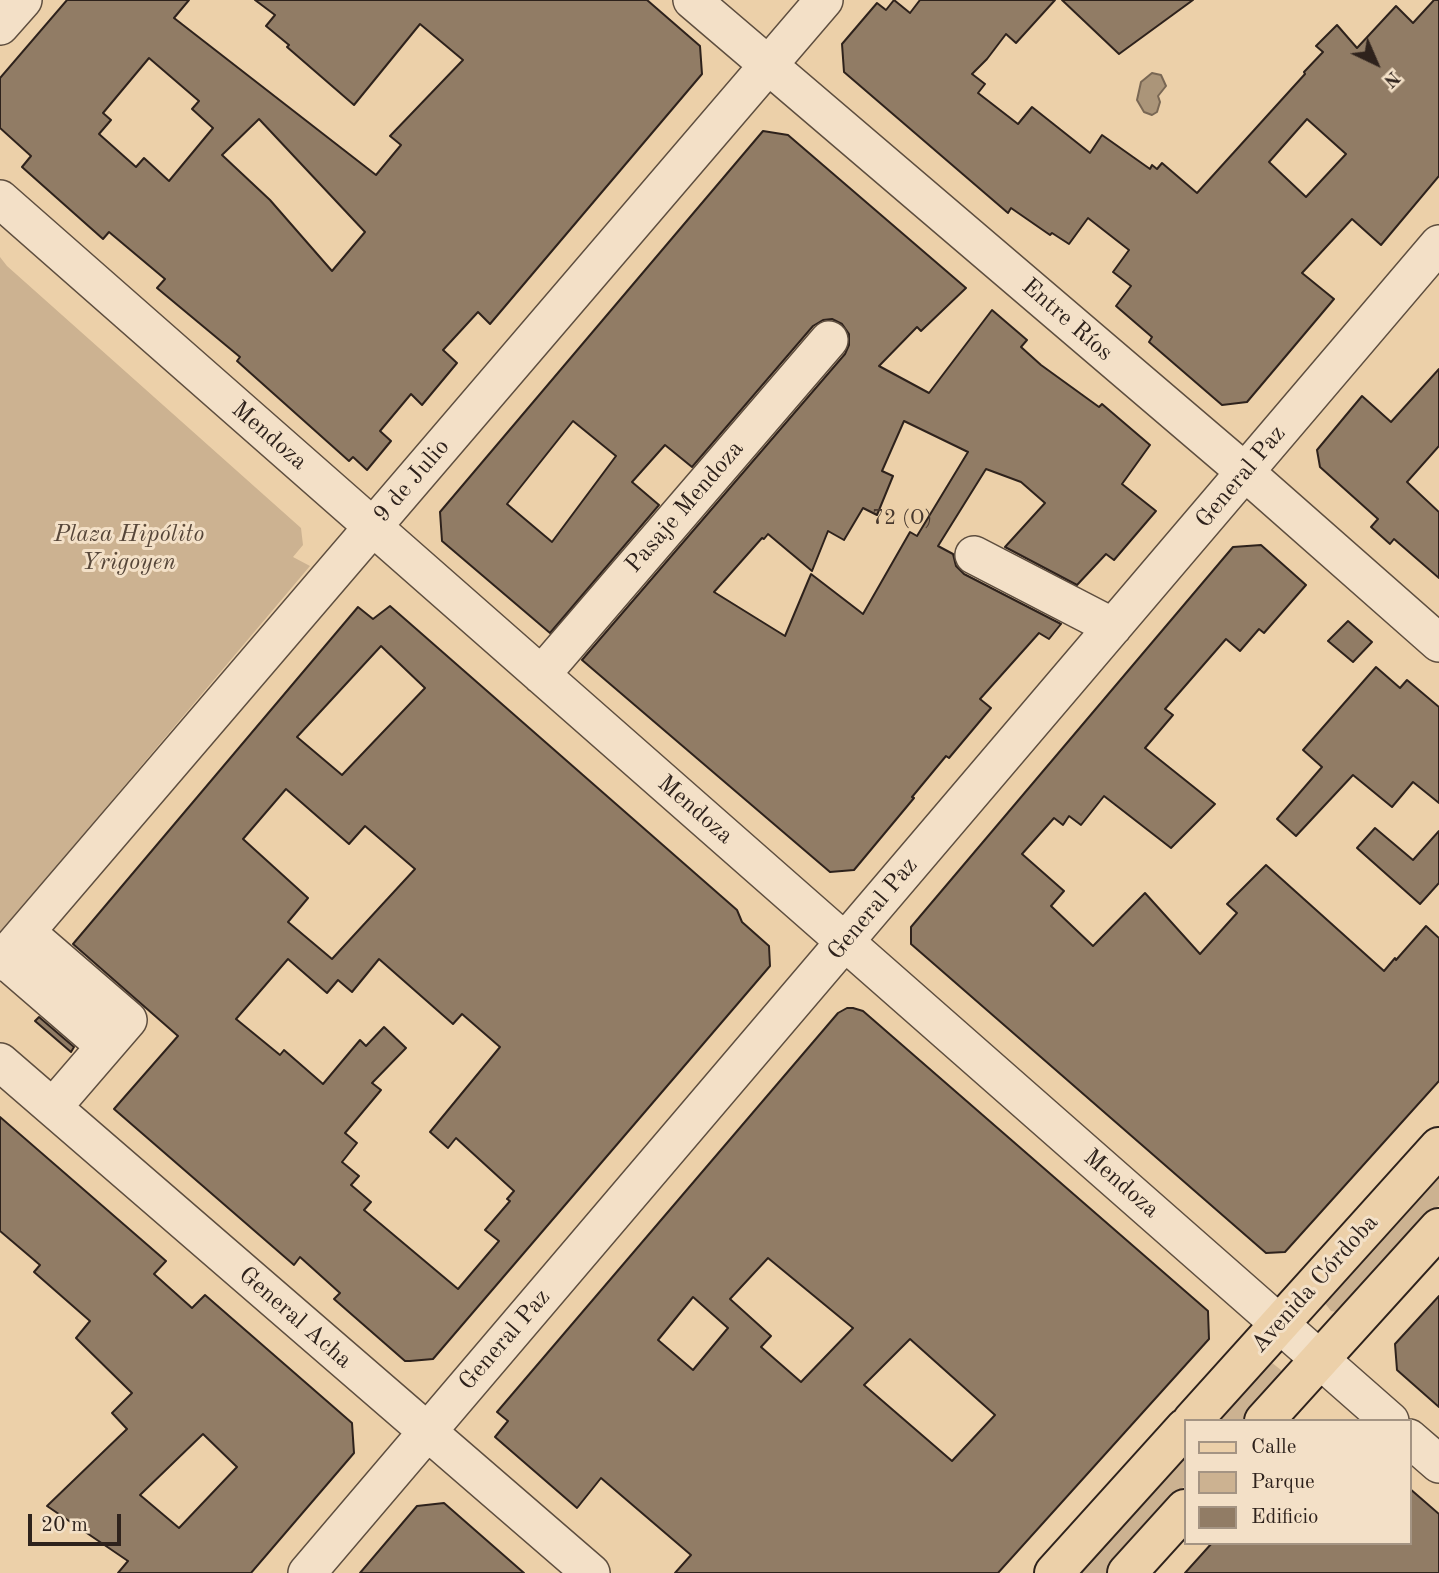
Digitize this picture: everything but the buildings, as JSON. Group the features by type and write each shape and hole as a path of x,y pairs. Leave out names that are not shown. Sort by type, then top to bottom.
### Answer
{"main road":[{"name":"Avenida Córdoba","path":"1194,1419 1439,1147"},
{"path":"1266,1419 1439,1228"},
{"path":"1054,1573 1184,1429"},
{"path":"1127,1573 1184,1509"}],"street":[{"path":"0,26 23,0"},
{"name":"Entre Ríos","path":"692,0 1245,472 1439,643"},
{"name":"9 de Julio","path":"7,956 824,0"},
{"name":"Mendoza","path":"0,200 1388,1419"},
{"name":"General Paz","path":"307,1573 1439,244"},
{"name":"Pasaje Mendoza","path":"541,675 829,340"},
{"path":"974,555 1113,627"},
{"path":"7,956 38,989 104,1048"},
{"path":"7,956 128,1020 53,1107"},
{"path":"7,956 32,997 35,1014 104,1048"},
{"name":"General Acha","path":"0,1062 591,1573"},
{"path":"1411,1440 1439,1464"}],"green space":[{"name":"Plaza Hipólito Yrigoyen","path":"0,257 301,528 303,545 293,557 310,566 0,933"},
{"path":"1439,1171 1439,1205 1342,1313 1331,1311 1324,1302"},
{"path":"1271,1362 1281,1370 1282,1378 1245,1419 1215,1419"},
{"path":"1184,1453 1184,1486 1106,1573 1076,1573"}],"shaded area":[{"path":"1152,73 1161,75 1166,86 1158,96 1160,102 1157,112 1152,115 1144,112 1137,100 1141,82"}]}
